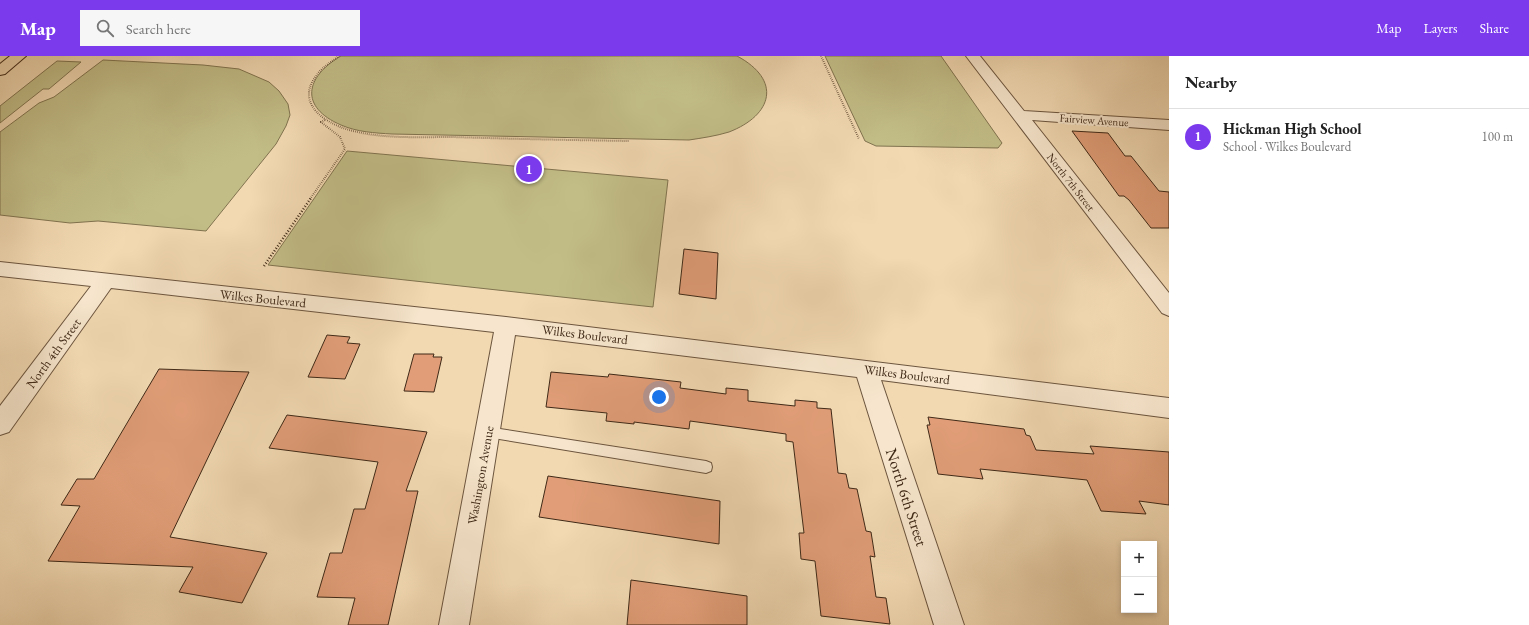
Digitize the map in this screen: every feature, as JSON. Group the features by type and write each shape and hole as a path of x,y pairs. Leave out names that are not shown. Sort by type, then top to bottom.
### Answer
{"main road":[{"path":"0,70 19,56"}],"street":[{"name":"North 7th Street","path":"973,56 1169,308"},
{"name":"Fairview Avenue","path":"1019,115 1169,125"},
{"name":"Wilkes Boulevard","path":"0,269 506,325 1169,408"},
{"name":"North 4th Street","path":"0,425 106,280"},
{"name":"Washington Avenue","path":"454,625 506,325"},
{"name":"North 6th Street","path":"866,369 949,625"}],"lane":[{"path":"488,432 706,467"}],"path":[{"path":"339,56 324,66 317,73 309,89 311,104 319,115 326,120 355,132 390,136 629,141"},
{"path":"821,56 858,139"},
{"path":"264,266 345,149 345,145 342,140 321,122 326,120"}],"shaded area":[{"path":"341,56 737,56 751,65 761,76 766,86 766,97 763,107 744,125 729,132 689,140 373,133 353,129 327,118 318,110 313,101 312,92 314,82 329,64"},
{"path":"825,56 941,56 1002,143 998,148 876,146 865,141"},
{"path":"103,60 203,65 239,69 269,82 279,91 288,104 290,115 276,144 206,231 98,221 70,223 0,215 0,132 39,103 54,97"},
{"path":"57,61 81,62 49,89 43,89 0,123 0,106"},
{"path":"347,151 668,180 653,307 268,265"}],"building":[{"path":"1072,131 1108,133 1125,156 1131,156 1159,191 1169,192 1169,228 1151,228 1129,200 1124,196 1119,196"},
{"path":"684,249 718,253 716,299 679,294"},
{"path":"327,335 350,337 347,343 360,344 345,379 308,377"},
{"path":"414,354 434,354 433,357 442,357 434,392 404,391"},
{"path":"159,369 249,372 170,537 267,553 242,603 179,592 193,567 48,561 80,506 61,505 77,479 94,479"},
{"path":"551,372 608,377 609,374 681,382 680,388 726,394 726,388 748,390 748,401 795,406 795,400 817,402 817,408 831,409 838,473 846,474 849,488 857,489 866,531 871,532 875,557 870,556 876,597 886,598 890,624 821,616 815,561 801,559 799,533 804,533 793,442 786,441 786,434 690,421 689,429 634,422 634,424 606,421 607,413 546,407"},
{"path":"287,415 427,432 406,491 418,491 388,625 348,625 355,598 317,597 330,553 342,553 354,509 365,509 378,462 269,448"},
{"path":"928,417 1024,429 1026,435 1030,436 1036,450 1094,454 1090,446 1169,452 1169,505 1139,501 1146,514 1101,511 1087,480 980,469 983,479 938,474 927,425 930,425"},
{"path":"548,476 720,501 719,544 539,517"},
{"path":"631,580 747,596 747,625 627,625"}],"place":[{"name":"Hickman High School","path":"529,169"}]}
